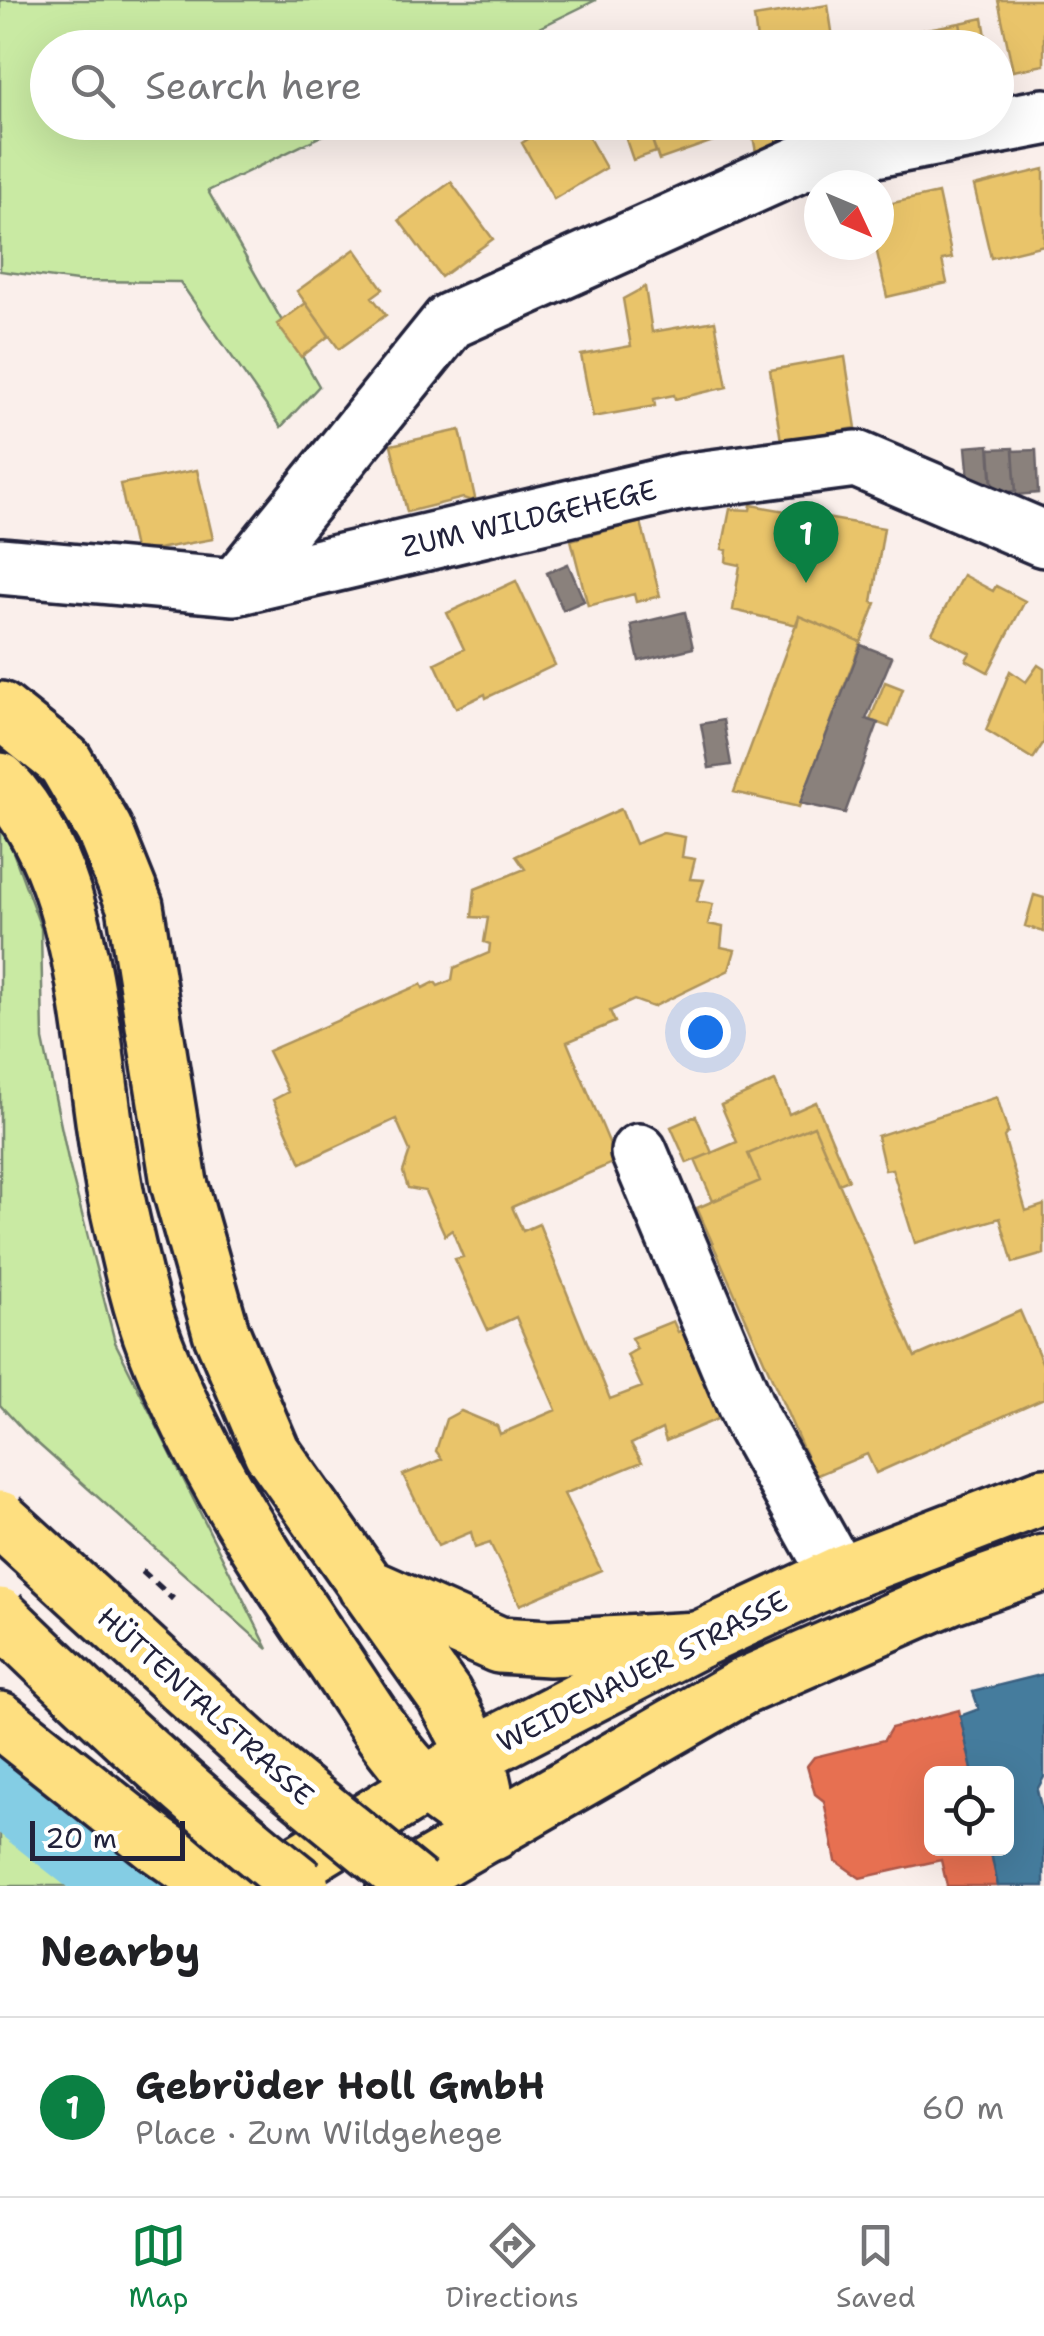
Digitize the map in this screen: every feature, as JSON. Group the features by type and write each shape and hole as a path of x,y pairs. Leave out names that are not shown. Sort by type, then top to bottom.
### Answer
{"main road":[{"path":"0,710 65,762 104,829 135,906 179,1183 221,1332 272,1452 444,1696 476,1754 493,1832"},
{"path":"0,781 16,798 56,868 79,956 118,1205 154,1343 203,1450 276,1576 382,1731 425,1784 493,1832"},
{"name":"WEIDENAUER STRASSE","path":"283,1880 476,1754 698,1640 838,1574 1044,1496"},
{"name":"HÜTTENTALSTRASSE","path":"0,1520 274,1770 416,1886"},
{"path":"395,1886 742,1687 950,1596 1044,1564"},
{"path":"364,1585 500,1644 549,1648 698,1640"},
{"path":"0,1616 283,1880"},
{"path":"0,1720 156,1844 216,1886"}],"street":[{"path":"1014,123 1044,117"},
{"path":"236,586 450,321 802,163 923,140"},
{"name":"ZUM WILDGEHEGE","path":"0,566 236,586 682,482 856,458 1044,540"},
{"path":"639,1152 752,1421 838,1574"}],"green space":[{"path":"0,0 596,0 535,30 30,30 30,140 313,140 208,191 319,386 281,427 180,282 77,281 0,271"},
{"path":"0,831 8,838 41,928 43,1040 69,1164 115,1342 268,1649 26,1433 0,1405"},
{"path":"0,1786 121,1886 0,1886"}],"building: Homes":[{"path":"998,0 1044,0 1044,65 1014,71 1014,30 1004,30"},
{"path":"828,5 832,30 756,30 754,17"},
{"path":"983,18 985,30 961,30 960,23"},
{"path":"960,23 961,30 922,30"},
{"path":"590,140 606,168 554,199 522,143"},
{"path":"626,140 652,140 656,152 633,160"},
{"path":"652,140 716,140 659,160"},
{"path":"754,140 802,140 802,142 756,152"},
{"path":"1044,169 1044,245 991,258 974,186"},
{"path":"451,182 493,239 441,277 399,220"},
{"path":"938,193 952,258 942,260 947,283 887,297 879,260 894,260 894,203"},
{"path":"355,249 383,289 372,297 386,315 339,349 297,291"},
{"path":"645,287 652,332 715,321 727,387 675,399 674,395 654,399 655,406 593,417 581,355 631,346 623,299"},
{"path":"306,303 329,336 301,357 277,324"},
{"path":"845,357 856,428 781,441 770,370"},
{"path":"460,430 475,498 407,512 391,445"},
{"path":"197,470 213,539 135,553 120,484"},
{"path":"751,505 884,528 872,602 876,603 861,642 799,616 797,625 733,610 740,565 726,562 727,550 722,549 730,509 750,510"},
{"path":"641,522 660,596 636,602 634,594 588,606 571,540"},
{"path":"963,575 993,591 996,586 1025,601 988,672 966,660 970,653 932,633"},
{"path":"516,581 555,665 456,708 435,663 464,649 447,613"},
{"path":"799,616 861,642 799,807 734,792"},
{"path":"1038,665 1044,669 1044,742 1033,759 986,730 1010,671 1026,682"},
{"path":"885,682 903,689 889,727 870,720"},
{"path":"621,809 635,844 663,833 685,837 682,857 695,859 690,879 704,880 697,901 713,904 708,924 723,927 721,947 735,950 729,970 653,1007 634,1000 610,1011 615,1022 567,1042 617,1161 512,1207 523,1231 539,1224 610,1399 642,1387 627,1355 637,1349 631,1338 673,1321 678,1332 687,1329 722,1417 666,1441 662,1429 631,1444 642,1462 564,1494 601,1570 520,1605 490,1543 475,1548 471,1532 438,1546 403,1475 442,1459 436,1451 446,1419 461,1411 497,1426 500,1434 556,1410 516,1317 488,1330 455,1259 463,1257 452,1230 445,1235 425,1191 408,1188 403,1172 410,1151 396,1119 301,1163 273,1100 288,1092 268,1051 421,984 423,988 452,980 454,968 489,953 490,944 484,942 488,918 472,917 475,889 525,869 516,856"},
{"path":"1034,895 1044,898 1044,932 1025,926"},
{"path":"775,1081 789,1114 816,1102 849,1180 839,1184 814,1126 748,1154 760,1181 713,1201 695,1160 737,1142 721,1105"},
{"path":"997,1097 1008,1132 1004,1137 1026,1211 1044,1205 1044,1254 1013,1263 1000,1218 915,1243 892,1169 885,1170 877,1136"},
{"path":"696,1116 712,1153 687,1163 671,1127"},
{"path":"814,1126 915,1357 1020,1311 1044,1367 1044,1398 876,1473 867,1454 815,1476 697,1208 760,1181 748,1154"}],"building: Shops":[{"path":"959,1710 971,1766 924,1766 924,1856 992,1856 998,1886 947,1886 941,1860 860,1878 836,1861 824,1801 815,1794 807,1766 814,1757 884,1740 891,1728"}],"building: Public":[{"path":"1044,1674 1044,1777 1037,1790 1044,1819 1044,1886 998,1886 992,1856 1014,1856 1014,1766 971,1766 960,1716 979,1709 973,1692"}],"building: Industry":[{"path":"989,445 992,489 970,491 966,447"},
{"path":"1013,448 1016,491 993,493 990,449"},
{"path":"1036,450 1038,493 1016,495 1013,451"},
{"path":"568,564 584,601 563,610 547,573"},
{"path":"685,612 693,648 639,661 631,625"},
{"path":"861,645 892,657 866,719 878,723 845,813 800,803"},
{"path":"723,720 731,765 709,768 701,724"}],"waterway":[{"path":"0,1776 140,1886"}],"place":[{"name":"Gebrüder Holl GmbH","path":"806,583"}]}
